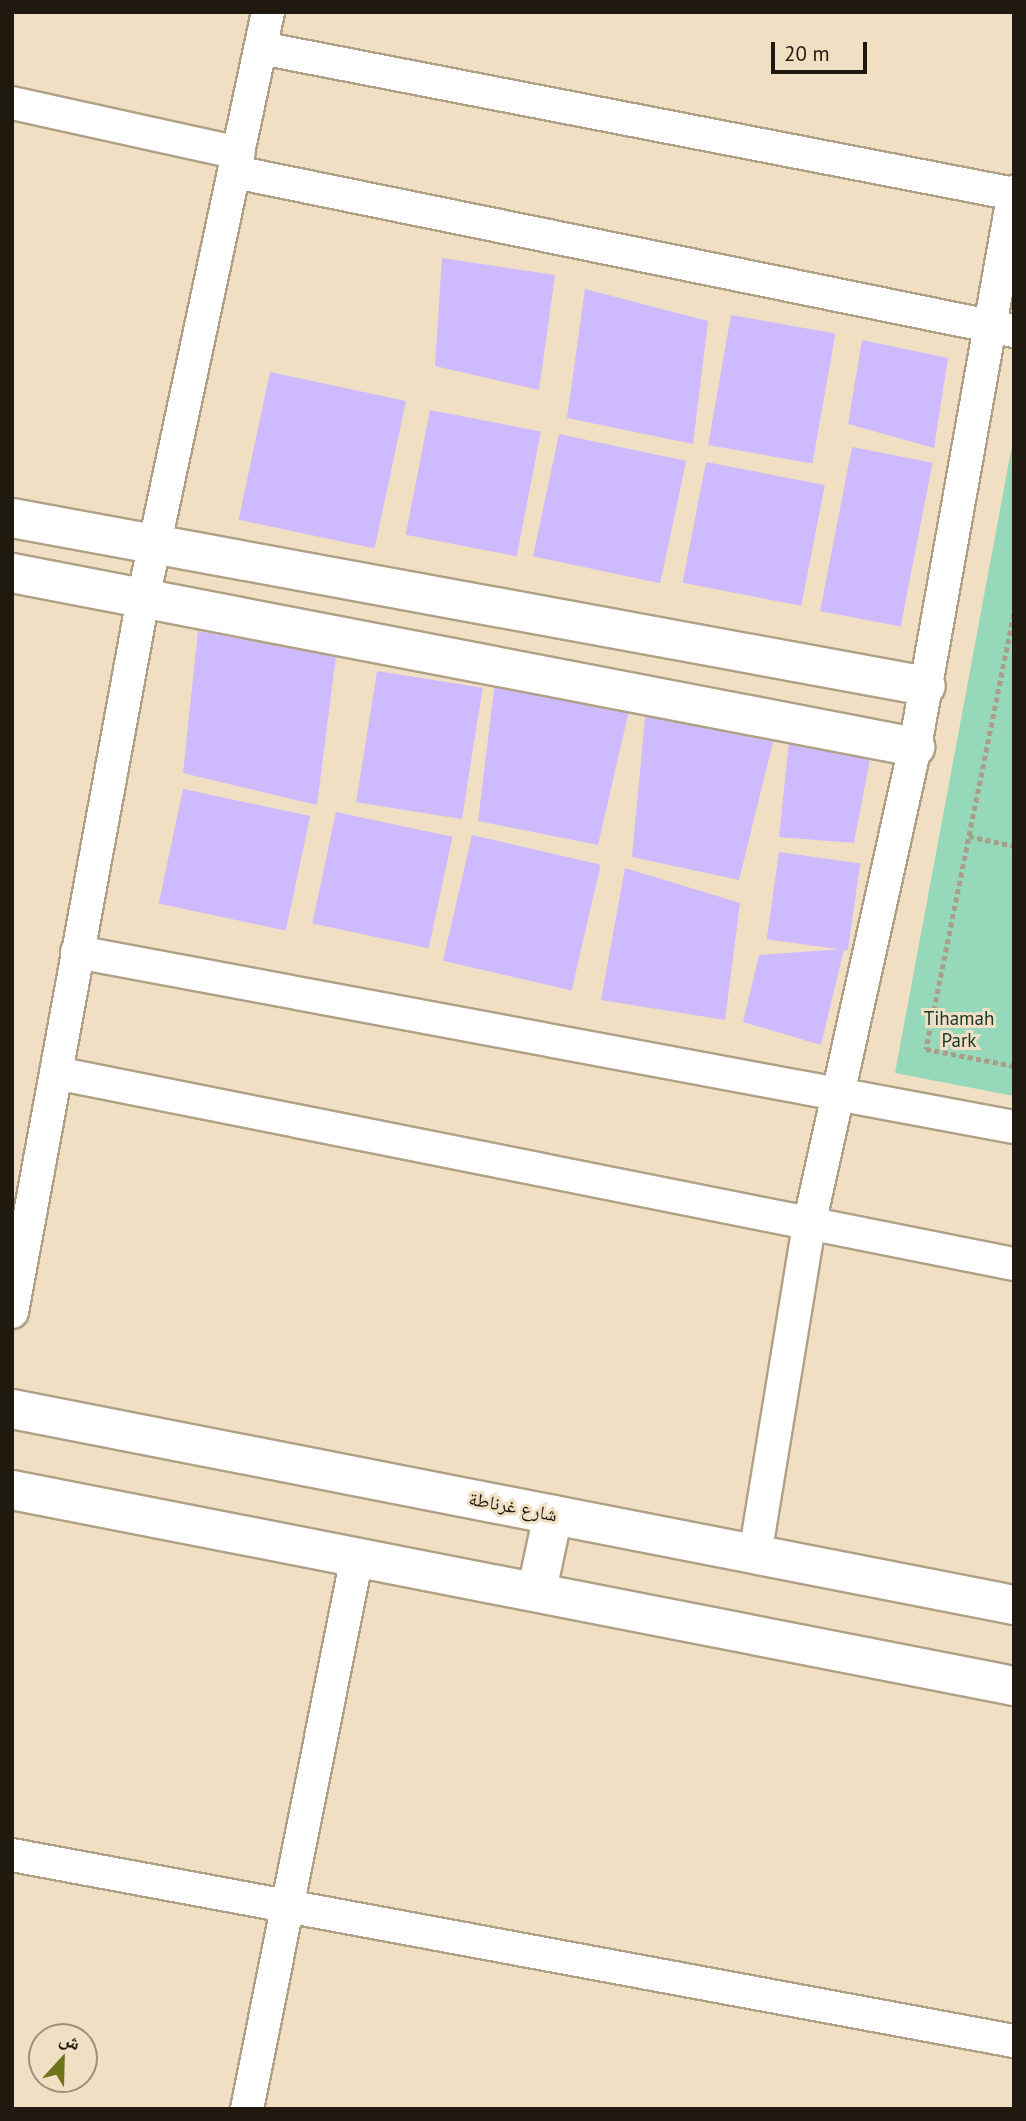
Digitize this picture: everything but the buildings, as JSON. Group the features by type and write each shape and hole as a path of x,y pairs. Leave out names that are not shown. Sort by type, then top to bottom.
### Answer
{"street":[{"path":"12,1312 143,599 268,12"},
{"path":"261,48 1014,193 1001,329 915,747 809,1225 755,1555"},
{"path":"12,103 237,162 1001,329"},
{"path":"12,518 926,686"},
{"path":"12,573 915,747"},
{"path":"77,952 1014,1127"},
{"path":"55,1073 1014,1264"},
{"name":"شارع غرناطة","path":"12,1409 1014,1605"},
{"path":"12,1490 537,1590 1014,1686"},
{"path":"537,1590 553,1515"},
{"path":"247,2109 357,1557"},
{"path":"12,1855 1014,2041"}],"path":[{"path":"1014,614 926,1049 1014,1066"},
{"path":"969,836 1014,846"}],"green space":[{"name":"Tihamah Park","path":"1014,435 1014,1096 895,1073"}]}
